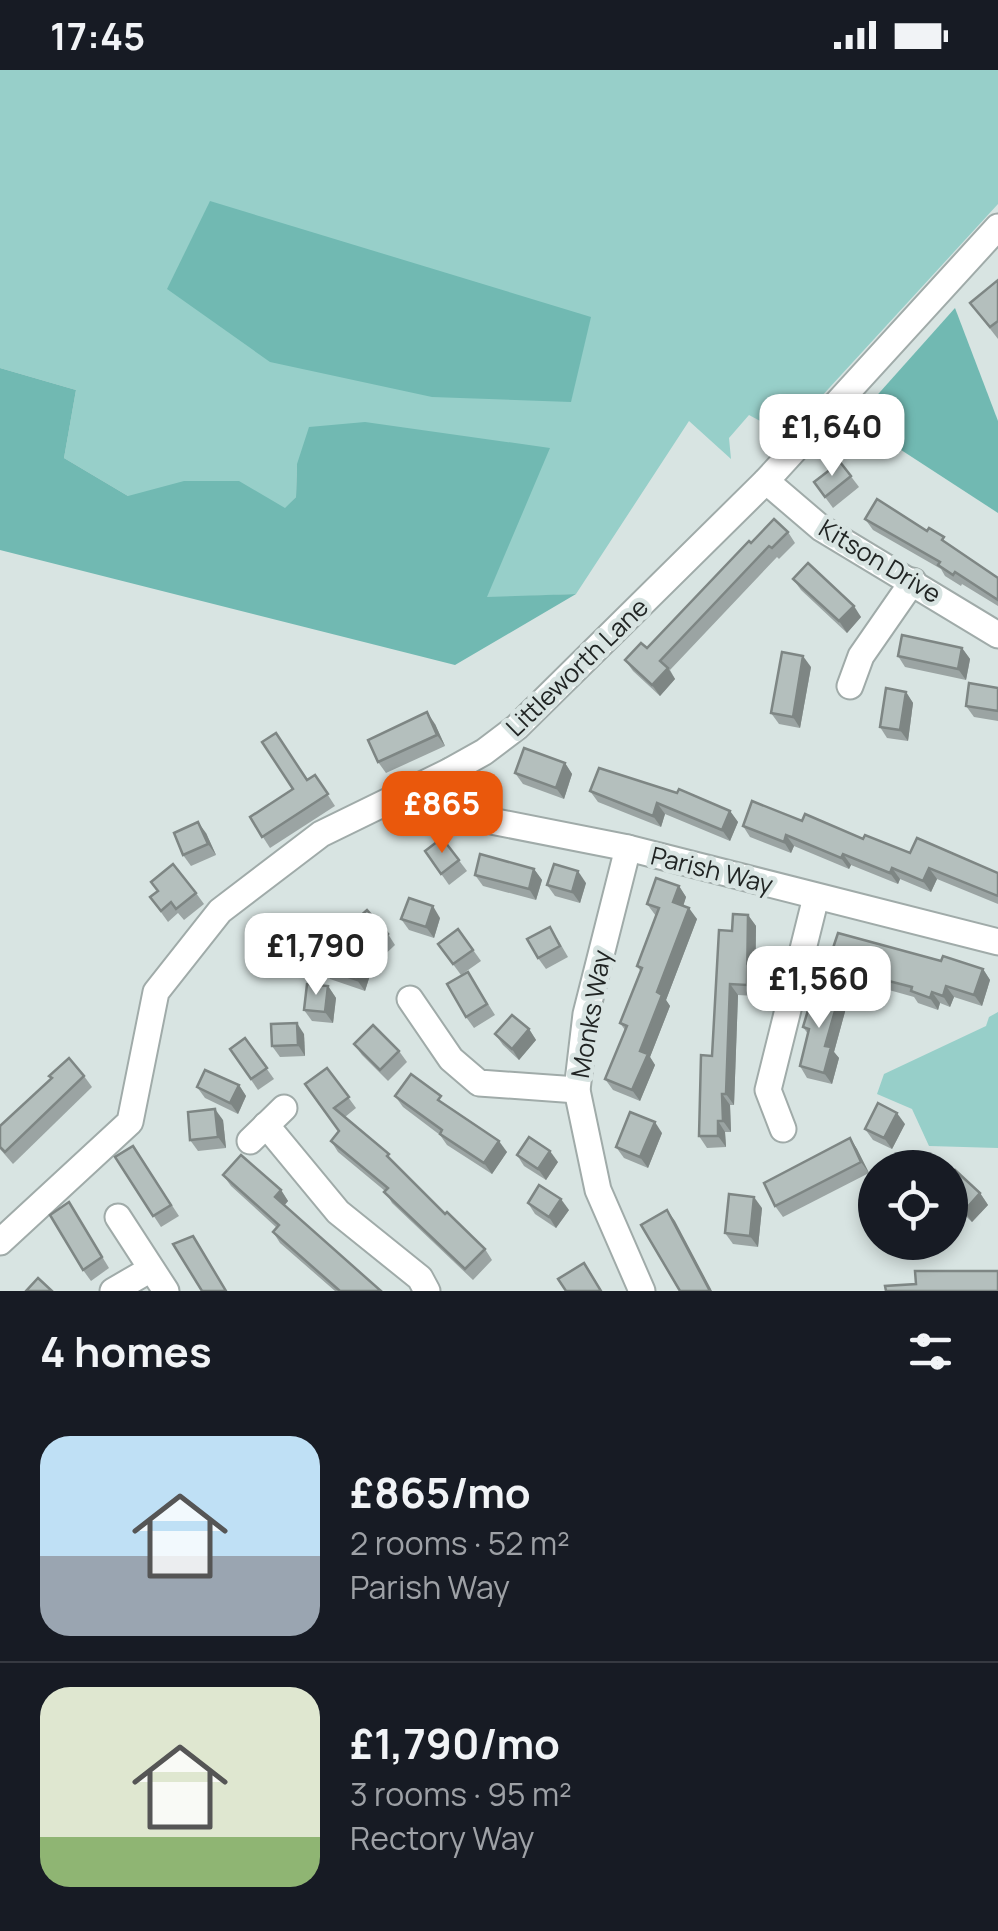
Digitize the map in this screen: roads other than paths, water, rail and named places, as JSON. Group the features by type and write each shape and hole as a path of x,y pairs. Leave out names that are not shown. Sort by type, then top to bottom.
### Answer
{"street":[{"name":"Littleworth Lane","path":"0,1242 130,1122 156,992 220,911 321,834 450,771 518,728 766,481 998,227"},
{"name":"Kitson Drive","path":"766,481 821,528 913,580 998,635"},
{"path":"850,686 861,656 913,580"},
{"name":"Parish Way","path":"450,771 456,792 470,810 491,822 628,848 998,942"},
{"name":"Monks Way","path":"628,848 586,1014 578,1090 598,1190 642,1291"},
{"path":"783,1129 768,1090 816,897"},
{"path":"410,999 452,1060 479,1083 578,1090"},
{"path":"267,1124 338,1212 420,1278 427,1291"},
{"path":"118,1217 166,1291"},
{"path":"113,1291 151,1269"}]}
